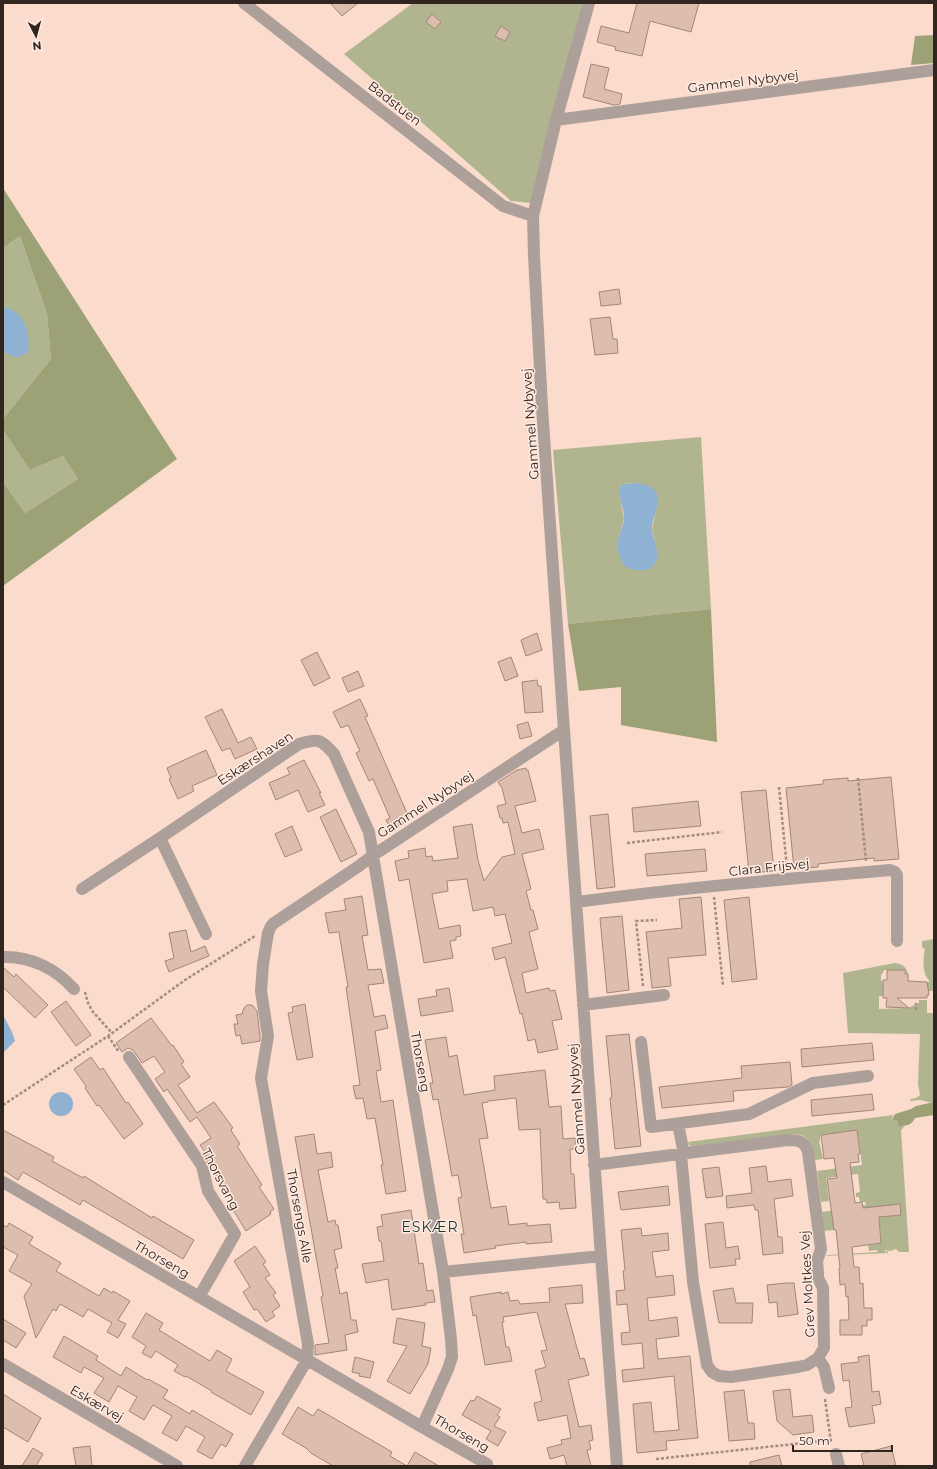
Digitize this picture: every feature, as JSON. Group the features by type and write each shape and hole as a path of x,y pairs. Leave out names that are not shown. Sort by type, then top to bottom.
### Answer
{"street":[{"name":"Badstuen","path":"244,3 503,206 533,216"},
{"name":"Gammel Nybyvej","path":"589,3 556,120 533,216 542,407 594,1165 617,1466"},
{"name":"Gammel Nybyvej","path":"556,120 934,70"},
{"name":"Gammel Nybyvej","path":"269,928 274,922 372,856 564,730"},
{"name":"Eskærshaven","path":"82,889 299,744 313,739 325,743 334,754 369,832 372,856"},
{"path":"160,838 206,934"},
{"name":"Thorseng","path":"372,856 443,1272 451,1339 452,1357 422,1427"},
{"name":"Clara Frijsvej","path":"577,902 658,891 788,878 890,870 898,875 897,941"},
{"name":"Thorsengs Alle","path":"269,928 263,964 261,991 268,1036 261,1078 308,1344 308,1360"},
{"path":"3,957 24,959 38,963 65,979 74,989"},
{"path":"583,1005 664,995"},
{"path":"641,1042 651,1127 749,1114 813,1083 868,1076"},
{"name":"Thorsvang","path":"124,1055 202,1166 208,1191 235,1234 199,1297"},
{"path":"678,1124 693,1282 707,1365 712,1372 719,1376 731,1377 798,1367 807,1365 818,1358 824,1367 827,1393"},
{"name":"Grev Moltkes Vej","path":"594,1165 788,1140 796,1140 805,1145 808,1152 821,1249 818,1259 818,1278 823,1288 824,1348 818,1358"},
{"name":"Thorseng","path":"3,1182 487,1464"},
{"path":"443,1272 601,1256"},
{"path":"245,1466 308,1360"},
{"name":"Eskærvej","path":"3,1364 177,1466"},
{"path":"834,1450 839,1466"}],"path":[{"path":"858,778 868,872"},
{"path":"779,787 788,878"},
{"path":"627,843 722,832"},
{"path":"712,886 723,986"},
{"path":"644,997 636,921 657,920"},
{"path":"3,1105 108,1036 185,980 269,928"},
{"path":"74,989 78,987 84,990 93,1012 112,1033"},
{"path":"916,1003 916,1010"},
{"path":"108,1036 124,1055"},
{"path":"827,1393 831,1440 834,1450"},
{"path":"656,1459 831,1440"}],"green space":[{"path":"413,3 583,3 531,203 511,201 344,54"},
{"path":"934,35 934,63 911,65 915,36"},
{"path":"3,188 177,459 3,586 3,482 25,513 78,479 63,456 30,470 3,430 3,419 51,359 47,314 20,236 3,248"},
{"path":"20,236 47,314 51,359 3,419 3,248"},
{"path":"3,430 30,470 63,456 78,479 25,513 3,482"},
{"path":"701,437 711,609 568,624 553,450","holes":["638,483 657,495 657,504 652,529 657,552 618,540 624,519 619,488 623,484"]},
{"path":"711,609 717,742 621,725 621,687 579,691 568,624"},
{"path":"934,939 934,991 927,991 927,982 929,982 929,980 924,970 925,949 922,947 922,941"},
{"path":"895,963 902,965 906,970 884,970 881,975 881,981 883,982 883,996 879,996 879,1009 908,1008 919,1003 919,1000 927,1000 927,1013 933,1013 934,991 933,1103 920,1100 911,1101 910,1099 916,1098 920,1095 918,1084 920,1034 848,1033 843,973"},
{"path":"934,1102 934,1115 915,1118 910,1124 903,1126 898,1126 898,1121 892,1120 895,1114 916,1106"},
{"path":"893,1115 892,1120 898,1121 899,1124 904,1127 901,1130 909,1252 899,1252 896,1249 890,1251 885,1250 885,1252 888,1251 888,1253 825,1256 878,1252 876,1250 869,1251 868,1245 877,1244 877,1238 881,1238 879,1214 892,1213 893,1216 901,1215 900,1204 834,1223 834,1230 824,1231 822,1212 866,1205 865,1202 860,1202 859,1197 856,1197 856,1193 860,1192 858,1174 826,1178 829,1201 821,1202 817,1171 862,1165 857,1130 820,1136 819,1141 823,1159 815,1160 813,1149 809,1141 798,1134 693,1147 689,1145 688,1142"}],"water":[{"path":"3,307 16,313 21,318 27,330 29,345 28,352 22,356 12,356 3,351"},
{"path":"638,483 649,486 653,489 658,500 652,525 657,552 656,561 652,567 644,570 633,570 628,568 622,562 618,553 618,541 624,518 619,496 619,488 623,484"},
{"path":"3,1015 15,1041 5,1051 3,1051"},
{"path":"61,1092 69,1096 73,1104 69,1112 61,1116 53,1112 49,1104 53,1096"}],"building":[{"path":"330,3 358,3 342,16"},
{"path":"637,3 699,3 691,32 650,21 642,56 615,50 616,47 597,42 601,26 629,33"},
{"path":"432,14 441,22 435,29 426,22"},
{"path":"501,26 510,32 505,41 495,36"},
{"path":"591,64 609,68 604,89 622,94 620,104 614,105 583,97"},
{"path":"619,289 621,304 601,306 599,292"},
{"path":"610,317 613,339 617,339 618,353 595,355 590,319"},
{"path":"537,633 542,650 526,656 521,640"},
{"path":"317,652 330,678 314,686 301,660"},
{"path":"511,657 518,676 505,681 498,662"},
{"path":"358,671 364,686 348,692 342,678"},
{"path":"537,680 538,686 541,686 543,712 525,713 522,682"},
{"path":"360,699 368,716 365,717 410,820 391,829 386,820 390,818 373,779 369,781 356,753 360,751 348,725 341,728 333,712"},
{"path":"222,709 238,743 251,737 257,749 235,759 230,748 222,751 205,717"},
{"path":"528,722 532,736 520,739 517,725"},
{"path":"206,750 217,775 192,786 194,791 178,799 169,779 171,778 167,768"},
{"path":"304,760 321,793 319,793 325,805 308,812 298,790 276,800 269,783 290,774 287,768"},
{"path":"526,768 527,771 528,770 536,801 515,806 522,833 539,829 544,849 522,854 531,889 526,891 538,929 529,932 538,969 522,973 526,993 549,988 550,991 555,990 562,1019 552,1021 558,1049 538,1053 535,1039 528,1041 522,1013 520,1014 505,957 495,960 492,948 512,943 505,914 495,916 493,907 473,911 467,879 447,881 448,891 432,894 439,929 460,925 461,936 456,937 456,940 450,941 453,958 424,963 409,879 399,881 395,861 409,858 408,851 425,848 426,857 432,856 433,861 458,858 453,827 472,824 478,860 484,881 502,857 515,854 508,822 503,823 497,806 506,804 502,788 498,782 517,770"},
{"path":"891,777 899,859 874,861 874,858 818,864 818,867 794,869 786,788 823,784 823,780 848,778 848,781"},
{"path":"766,790 774,871 749,873 741,792"},
{"path":"698,801 701,826 634,832 632,808"},
{"path":"336,809 357,854 341,862 320,817"},
{"path":"608,814 615,887 597,889 590,816"},
{"path":"292,826 302,850 285,857 275,834"},
{"path":"705,849 707,871 647,876 645,854"},
{"path":"362,896 368,935 362,936 368,970 381,969 384,983 368,985 374,1017 385,1015 388,1028 375,1031 381,1070 376,1071 381,1102 393,1100 406,1191 386,1194 375,1118 367,1119 363,1098 356,1099 353,1086 360,1085 346,987 348,987 339,932 329,933 325,913 346,910 344,899"},
{"path":"701,897 706,955 668,958 671,986 652,988 646,932 682,928 679,899"},
{"path":"749,897 757,979 732,982 724,900"},
{"path":"622,916 629,990 607,993 600,918"},
{"path":"186,930 191,952 205,946 209,956 169,972 165,961 174,958 169,933"},
{"path":"3,967 14,977 16,974 48,1005 35,1018 3,987"},
{"path":"887,970 905,970 905,974 908,974 908,981 927,982 929,995 927,995 927,998 897,998 909,1008 886,1007 887,998 883,998 883,980 887,980"},
{"path":"449,988 453,1011 421,1016 418,999 437,996 436,990"},
{"path":"66,1001 91,1035 76,1046 51,1012"},
{"path":"305,1004 313,1057 297,1060 288,1013 293,1012 292,1007"},
{"path":"247,1005 252,1005 257,1011 260,1041 242,1044 240,1035 236,1036 234,1024 238,1024 236,1015 242,1014"},
{"path":"151,1018 172,1046 173,1045 184,1062 181,1064 190,1077 178,1085 197,1113 214,1102 233,1128 231,1129 232,1132 240,1144 237,1146 262,1185 259,1187 274,1209 270,1212 271,1214 246,1231 229,1203 234,1200 210,1167 205,1156 207,1155 200,1145 211,1138 197,1117 190,1122 167,1089 164,1092 155,1079 165,1072 154,1056 142,1063 133,1050 128,1048 122,1052 116,1043"},
{"path":"629,1034 641,1146 615,1149 606,1036"},
{"path":"446,1037 449,1057 457,1055 464,1095 495,1090 494,1076 545,1070 549,1107 561,1106 563,1139 575,1138 576,1149 570,1149 571,1174 574,1174 576,1208 560,1209 559,1202 547,1203 546,1199 543,1199 540,1129 519,1130 516,1098 482,1103 488,1138 479,1139 491,1208 506,1206 509,1225 527,1223 527,1226 550,1224 552,1242 526,1244 526,1242 495,1246 496,1248 464,1253 461,1234 464,1234 458,1198 462,1197 458,1175 452,1176 438,1099 433,1100 430,1083 433,1083 425,1040"},
{"path":"872,1043 874,1060 802,1067 801,1049"},
{"path":"91,1057 100,1070 103,1068 126,1103 128,1102 143,1124 124,1139 99,1105 97,1106 85,1088 86,1086 74,1069"},
{"path":"790,1062 792,1085 788,1087 733,1091 734,1101 662,1108 659,1087 742,1078 741,1066"},
{"path":"872,1094 874,1110 812,1116 811,1100"},
{"path":"3,1130 54,1157 52,1161 83,1178 84,1176 152,1218 153,1216 194,1240 183,1259 83,1200 80,1205 23,1172 18,1180 3,1170"},
{"path":"857,1130 860,1154 858,1154 859,1162 850,1163 855,1203 862,1202 863,1208 900,1204 901,1215 879,1217 881,1243 852,1247 854,1267 859,1267 860,1284 863,1283 864,1308 872,1308 872,1320 867,1320 867,1326 862,1326 862,1335 840,1335 840,1320 849,1320 848,1296 846,1297 845,1284 840,1285 840,1268 836,1230 834,1230 827,1179 837,1178 834,1158 824,1159 821,1135"},
{"path":"314,1134 317,1154 331,1152 333,1167 318,1170 328,1222 335,1220 336,1225 338,1225 342,1248 334,1250 338,1268 335,1268 340,1294 347,1292 351,1320 356,1320 358,1332 345,1335 347,1350 315,1355 315,1345 329,1343 321,1297 323,1296 295,1137"},
{"path":"766,1166 768,1182 791,1179 793,1196 774,1199 778,1237 782,1237 783,1253 763,1255 758,1210 755,1210 754,1205 727,1208 726,1196 752,1193 749,1168"},
{"path":"719,1167 723,1196 706,1198 702,1169"},
{"path":"668,1186 670,1205 621,1210 618,1192"},
{"path":"411,1210 419,1264 423,1263 427,1291 433,1290 435,1302 425,1303 426,1305 392,1310 388,1279 366,1283 362,1264 384,1261 377,1227 383,1226 381,1215"},
{"path":"723,1222 726,1248 738,1246 740,1259 735,1259 736,1265 710,1268 705,1224"},
{"path":"9,1223 33,1237 29,1244 61,1263 56,1271 99,1296 104,1288 112,1293 113,1291 130,1301 118,1320 126,1324 118,1338 107,1332 112,1323 88,1309 83,1317 60,1304 56,1311 53,1309 36,1338 24,1296 32,1284 9,1271 18,1255 3,1247 3,1225 7,1227"},
{"path":"641,1228 642,1236 668,1233 669,1250 652,1252 656,1277 673,1275 675,1295 647,1298 649,1321 677,1317 679,1336 656,1339 658,1359 690,1356 698,1438 666,1441 667,1450 637,1453 633,1404 651,1402 654,1432 679,1430 674,1376 623,1382 622,1370 644,1368 642,1343 622,1345 621,1333 630,1332 627,1304 617,1305 616,1291 625,1290 623,1271 625,1270 621,1230"},
{"path":"255,1246 266,1262 263,1264 270,1275 265,1278 276,1293 273,1295 280,1306 272,1312 275,1316 266,1322 257,1309 254,1310 243,1292 250,1287 234,1261"},
{"path":"794,1283 798,1314 778,1317 777,1302 769,1303 767,1285"},
{"path":"582,1285 583,1303 565,1304 580,1359 584,1358 589,1375 568,1380 579,1427 591,1425 593,1440 589,1441 591,1449 587,1450 591,1466 567,1466 564,1455 550,1459 547,1448 562,1444 561,1440 571,1438 567,1415 538,1421 534,1403 542,1401 535,1370 546,1367 541,1351 547,1350 537,1312 503,1317 504,1322 502,1322 506,1347 509,1347 512,1361 485,1365 476,1315 473,1316 470,1297 508,1292 510,1301 518,1300 520,1304 550,1302 549,1288"},
{"path":"733,1288 736,1303 753,1303 752,1323 719,1323 713,1291"},
{"path":"146,1313 163,1323 159,1330 210,1361 217,1350 232,1359 226,1371 264,1392 251,1415 186,1376 185,1377 174,1371 178,1365 156,1351 151,1358 142,1353 146,1346 132,1337"},
{"path":"397,1318 425,1323 422,1346 431,1348 428,1364 410,1394 387,1381 407,1346 393,1343"},
{"path":"3,1319 26,1333 16,1348 3,1340"},
{"path":"64,1336 98,1356 96,1360 121,1376 126,1367 147,1380 148,1379 168,1390 163,1398 190,1414 192,1410 233,1434 226,1447 221,1444 212,1459 197,1451 205,1437 186,1426 177,1441 162,1433 172,1416 153,1405 144,1420 129,1411 137,1397 118,1386 109,1402 94,1393 104,1378 84,1367 81,1373 53,1357"},
{"path":"869,1355 872,1392 879,1391 881,1404 872,1406 875,1423 849,1427 845,1408 852,1407 849,1380 843,1381 841,1364 859,1362 858,1357"},
{"path":"355,1357 374,1362 370,1378 359,1376 360,1374 352,1372"},
{"path":"790,1389 793,1417 812,1415 814,1432 793,1435 777,1421 773,1391"},
{"path":"744,1390 748,1423 754,1423 755,1439 729,1441 724,1392"},
{"path":"3,1394 41,1418 28,1442 3,1427"},
{"path":"477,1396 501,1409 497,1415 500,1417 494,1426 506,1432 498,1446 486,1439 491,1431 462,1415 471,1400 474,1401"},
{"path":"298,1407 313,1416 318,1409 392,1452 390,1456 407,1466 333,1466 282,1434"},
{"path":"90,1446 92,1466 76,1466 73,1448"},
{"path":"891,1446 896,1466 864,1466 861,1454"},
{"path":"33,1448 43,1454 36,1466 22,1466"},
{"path":"415,1452 439,1466 407,1466"},
{"path":"779,1455 782,1466 750,1466 750,1462"}],"district":[{"name":"ESKÆR","path":"430,1227"}]}
